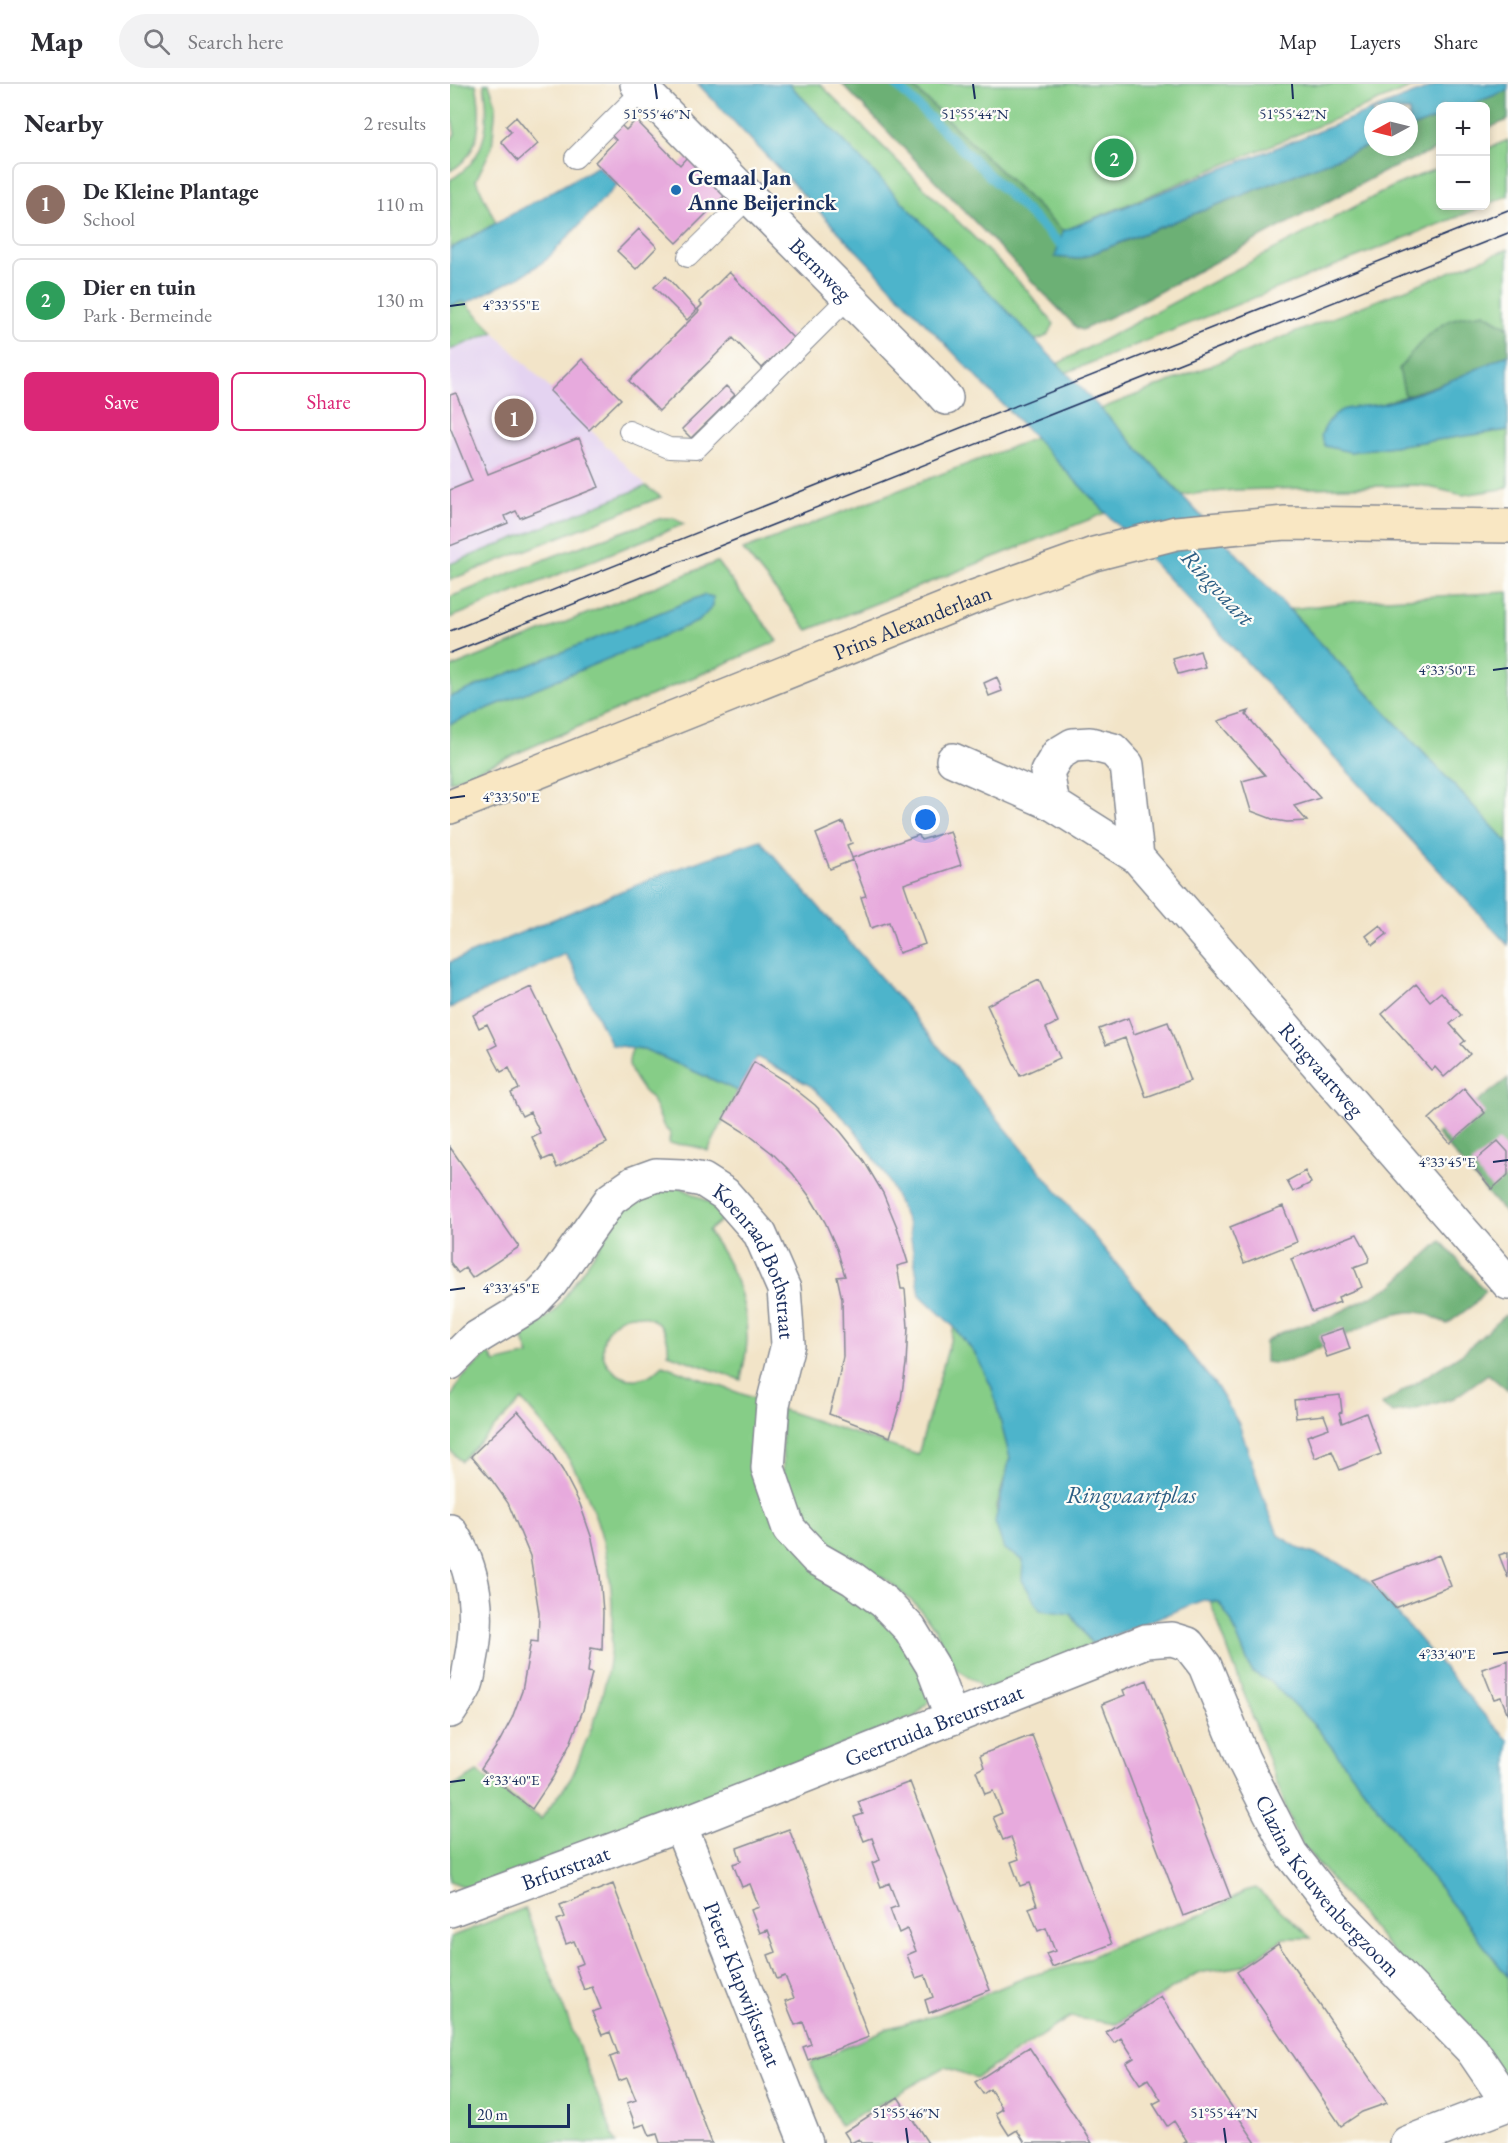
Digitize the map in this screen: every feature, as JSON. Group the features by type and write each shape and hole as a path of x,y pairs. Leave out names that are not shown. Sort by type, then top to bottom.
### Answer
{"main road":[{"name":"Prins Alexanderlaan","path":"1395,525 1508,505"},
{"name":"Prins Alexanderlaan","path":"450,807 974,597 1094,554 1176,533 1285,524 1508,526"}],"street":[{"name":"Bermweg","path":"640,87 946,398"},
{"path":"1053,804 1047,772 1058,754 1073,745 1090,744 1113,750 1127,765 1137,857"},
{"name":"Ringvaartweg","path":"952,760 1053,804 1137,857 1508,1282"},
{"name":"Koenraad Bothstraat","path":"450,1363 473,1340 529,1306 551,1283 611,1199 634,1183 656,1175 682,1176 703,1180 725,1194 760,1234 784,1289 788,1344 773,1404 768,1468 789,1529 816,1558 853,1579 884,1602 910,1629 932,1665 952,1718"},
{"path":"450,1531 461,1546 473,1579 476,1616 473,1649 458,1698"},
{"name":"Geertruida Breurstraat","path":"680,1825 1146,1641 1172,1639 1188,1644"},
{"name":"Clazina Kouwenbergzoom","path":"1188,1644 1205,1666 1243,1759 1291,1854 1333,1907 1472,2050 1508,2103"},
{"name":"Brfurstraat","path":"450,1910 680,1825"},
{"name":"Pieter Klapwijkstraat","path":"680,1825 806,2143"},
{"path":"1407,2143 1508,2103"}],"lane":[{"path":"575,158 640,87"},
{"path":"688,257 749,197"},
{"path":"629,431 669,448 696,449 849,297"}],"shaded area":[{"path":"494,332 646,486 450,564 450,350"}],"green space":[{"path":"450,84 476,84 479,121 474,144 468,155 461,164 450,171 450,141 455,134 450,107"},
{"path":"484,84 489,84 496,104 492,147 476,180 496,223 450,249 450,180 472,161 484,138 487,112"},
{"path":"789,84 820,84 1025,288 1054,324 1047,335 1034,340"},
{"path":"842,84 910,84 1063,231 1056,257 1079,259 1364,148 1364,156 1418,156 1418,126 1436,119 1436,150 1383,172 1127,309 1082,330 1077,328"},
{"path":"910,84 1420,84 1376,102 1364,102 1364,107 1063,231"},
{"path":"1508,90 1508,120 1490,127 1490,102 1477,102"},
{"path":"1508,140 1508,196 1490,203 1490,156 1490,147"},
{"path":"1436,169 1436,210 1475,210 1065,373 1057,364 1396,185"},
{"path":"1508,249 1508,327 1484,314 1400,369 1405,396 1381,404 1342,410 1350,452 1508,430 1508,488 1463,495 1420,485 1235,490 1182,495 1100,409"},
{"path":"464,301 494,332 450,350 450,306"},
{"path":"1484,313 1508,327 1508,354 1462,377 1405,396 1399,369 1418,345 1451,320"},
{"path":"1035,438 1106,513 808,630 743,550"},
{"path":"646,486 661,497 450,580 450,564"},
{"path":"662,518 674,518 684,524 450,618 450,597 556,555"},
{"path":"717,562 778,641 450,782 450,724 699,621 713,597 704,595 450,697 450,668"},
{"path":"1508,592 1508,843 1289,609 1369,600"},
{"path":"633,1048 644,1049 738,1091 708,1151 688,1145 669,1144 670,1133 664,1127 651,1097 631,1072 629,1061"},
{"path":"1508,1078 1508,1217 1437,1134"},
{"path":"676,1185 730,1213 708,1231 731,1269 741,1295 747,1344 741,1380 668,1354 667,1339 661,1327 651,1319 640,1315 628,1316 617,1321 608,1330 603,1343 605,1360 615,1372 628,1379 643,1378 663,1365 764,1402 760,1483 857,1594 911,1646 930,1700 916,1716 470,1889 450,1881 450,1789 477,1772 541,1819 571,1778 598,1709 607,1674 612,1604 601,1533 589,1499 573,1466 556,1441 522,1400 461,1461 450,1450 450,1399 462,1378 489,1353 495,1363 529,1355 522,1337 555,1311 628,1204 645,1195"},
{"path":"1441,1241 1485,1291 1473,1305 1447,1324 1418,1312 1396,1314 1290,1360 1281,1363 1265,1362 1265,1342 1280,1333 1332,1316 1392,1286"},
{"path":"1505,1315 1508,1319 1508,1391 1488,1374 1454,1398 1413,1410 1393,1413 1381,1405 1463,1353"},
{"path":"954,1327 976,1355 992,1388 1010,1458 996,1509 1023,1560 1071,1614 1092,1644 982,1692 978,1682 956,1669 935,1628 915,1604 887,1580 827,1553 784,1502 781,1409 918,1455"},
{"path":"1210,1601 1219,1602 1231,1621 1252,1672 1271,1682 1317,1728 1508,1977 1508,2088 1303,1846 1293,1827"},
{"path":"1256,1888 1311,1938 1284,1938 1243,1966 1197,1973 1116,2024 1070,2017 976,2078 945,2067 840,2126 810,2063 889,2028 933,2016 1026,1977 1078,1963 1120,1943 1206,1913 1245,1891"},
{"path":"525,1908 616,2143 450,2143 450,1937"}],"water":[{"name":"Ringvaart","path":"698,84 789,84 1082,389 1508,843 1508,945 1205,617"},
{"path":"1439,84 1508,84 1508,90 1477,102 1436,102 1436,119 1418,126 1418,102 1393,102"},
{"path":"1364,113 1364,148 1078,259 1055,257 1063,231"},
{"path":"598,166 617,185 546,260 523,275 466,303 463,301 450,306 450,249"},
{"path":"1508,354 1508,430 1350,452 1325,446 1321,436 1326,425 1340,411 1382,404 1431,389"},
{"path":"704,595 713,597 713,606 699,621 450,724 450,697"},
{"name":"Ringvaartplas","path":"760,840 903,1003 1217,1387 1239,1424 1268,1511 1279,1535 1300,1549 1337,1562 1372,1584 1508,1740 1508,1977 1317,1728 1271,1682 1252,1672 1231,1621 1219,1602 1203,1600 1092,1644 1071,1614 1040,1610 1022,1580 1023,1560 1004,1549 995,1522 1010,1458 992,1388 976,1355 954,1327 920,1295 909,1226 888,1179 853,1127 811,1086 757,1057 738,1091 644,1049 611,1045 565,954 450,1008 450,962 668,872"}],"building":[{"path":"516,117 538,144 518,161 501,141 511,132 506,126"},
{"path":"636,120 680,165 687,157 725,195 677,243 595,162 616,140 610,134 620,124 626,130"},
{"path":"639,229 657,247 636,269 617,251"},
{"path":"729,272 793,338 762,368 733,338 659,411 629,381 699,311 702,305 699,302"},
{"path":"666,276 697,310 687,320 654,287"},
{"path":"582,359 621,399 589,430 550,391"},
{"path":"726,386 735,395 691,438 682,429"},
{"path":"456,393 488,474 579,438 599,487 520,518 516,511 505,516 508,523 450,546 450,490 472,481 450,427 450,395"},
{"path":"1200,651 1205,667 1178,674 1173,659"},
{"path":"997,677 1002,691 989,696 984,683"},
{"path":"1249,711 1246,715 1320,798 1294,806 1307,821 1275,820 1251,811 1242,781 1265,775 1218,721"},
{"path":"843,822 852,843 847,845 853,860 830,869 816,834"},
{"path":"950,831 961,865 904,884 925,944 899,953 889,922 871,928 861,897 866,896 852,858 919,835 921,840"},
{"path":"1380,925 1387,934 1373,945 1366,936"},
{"path":"1039,980 1058,1022 1046,1028 1060,1058 1020,1076 987,1005"},
{"path":"1416,984 1430,1001 1441,992 1461,1015 1450,1024 1465,1041 1461,1044 1470,1054 1444,1077 1435,1067 1431,1070 1382,1014"},
{"path":"531,987 607,1143 557,1168 552,1156 543,1160 532,1137 540,1133 530,1112 522,1116 511,1093 519,1089 509,1068 501,1072 489,1049 497,1045 487,1024 479,1028 473,1015"},
{"path":"1128,1018 1134,1034 1168,1022 1190,1081 1146,1097 1125,1038 1106,1045 1099,1029"},
{"path":"754,1062 786,1082 815,1105 841,1132 864,1161 883,1193 897,1227 908,1263 897,1266 901,1289 905,1289 908,1327 901,1400 890,1437 829,1414 843,1357 842,1299 837,1277 845,1276 837,1249 825,1222 793,1174 772,1153 723,1119"},
{"path":"1464,1088 1485,1113 1450,1143 1429,1119"},
{"path":"1498,1141 1508,1152 1508,1175 1492,1189 1471,1164"},
{"path":"450,1147 519,1247 472,1278 465,1268 458,1273 450,1262"},
{"path":"1305,1171 1311,1183 1293,1192 1287,1181"},
{"path":"1283,1206 1297,1242 1244,1263 1230,1227"},
{"path":"1357,1234 1369,1256 1368,1262 1354,1267 1362,1287 1338,1297 1340,1302 1312,1312 1291,1259"},
{"path":"1343,1328 1350,1349 1327,1357 1319,1336"},
{"path":"1340,1395 1342,1412 1339,1413 1342,1423 1366,1413 1381,1454 1340,1470 1332,1451 1315,1458 1307,1436 1329,1428 1324,1415 1296,1418 1294,1400"},
{"path":"518,1411 543,1440 580,1504 592,1539 600,1575 603,1612 602,1650 591,1648 588,1672 592,1673 583,1710 570,1744 553,1777 532,1809 481,1769 512,1718 522,1691 531,1641 538,1642 539,1613 530,1556 508,1503 471,1456"},
{"path":"1508,1552 1508,1578 1499,1555"},
{"path":"1439,1555 1451,1586 1395,1608 1372,1581"},
{"path":"1508,1660 1508,1715 1501,1697 1494,1699 1482,1669"},
{"path":"1147,1680 1231,1898 1183,1916 1102,1704 1125,1695 1123,1690"},
{"path":"1032,1735 1112,1944 1052,1967 1046,1954 1055,1951 1046,1928 1038,1931 1029,1908 1037,1905 1029,1883 1020,1886 1011,1862 1019,1859 1011,1837 1003,1840 993,1817 1002,1813 993,1791 985,1794 976,1771 984,1767 980,1755"},
{"path":"910,1782 990,1990 929,2013 925,2000 933,1997 925,1975 916,1978 907,1955 916,1951 907,1929 899,1933 890,1909 898,1906 889,1883 881,1887 872,1863 880,1860 872,1838 864,1841 854,1817 863,1814 858,1802"},
{"path":"789,1829 869,2037 808,2060 803,2047 811,2044 803,2022 795,2025 785,2001 794,1998 785,1976 777,1979 768,1955 776,1952 768,1930 760,1933 751,1910 759,1907 750,1884 742,1887 733,1864 741,1861 737,1848"},
{"path":"613,1884 712,2143 660,2143 657,2134 650,2136 645,2124 636,2127 627,2103 636,2100 627,2078 619,2081 610,2057 618,2054 610,2032 602,2035 592,2012 601,2009 592,1987 584,1990 575,1966 583,1963 574,1941 566,1944 557,1920 565,1917 560,1905"},
{"path":"1278,1944 1387,2103 1362,2112 1341,2126 1237,1972"},
{"path":"1161,1996 1256,2143 1184,2143 1187,2141 1174,2121 1167,2126 1153,2104 1161,2100 1148,2079 1140,2084 1126,2063 1134,2058 1121,2038 1114,2043 1106,2032"},
{"path":"1029,2047 1092,2143 1025,2143 1017,2130 1009,2135 996,2113 1003,2109 990,2089 983,2094 975,2082"},
{"path":"898,2097 928,2143 862,2143 859,2139 851,2143 844,2132"}],"waterway":[{"path":"895,84 1059,243"}],"tram line":[{"path":"450,631 1508,210"},
{"path":"450,653 1508,233"}],"place":[{"name":"Dier en tuin","path":"1114,158"},
{"name":"Gemaal Jan Anne Beijerinck","path":"676,190"},
{"name":"De Kleine Plantage","path":"514,418"}]}
